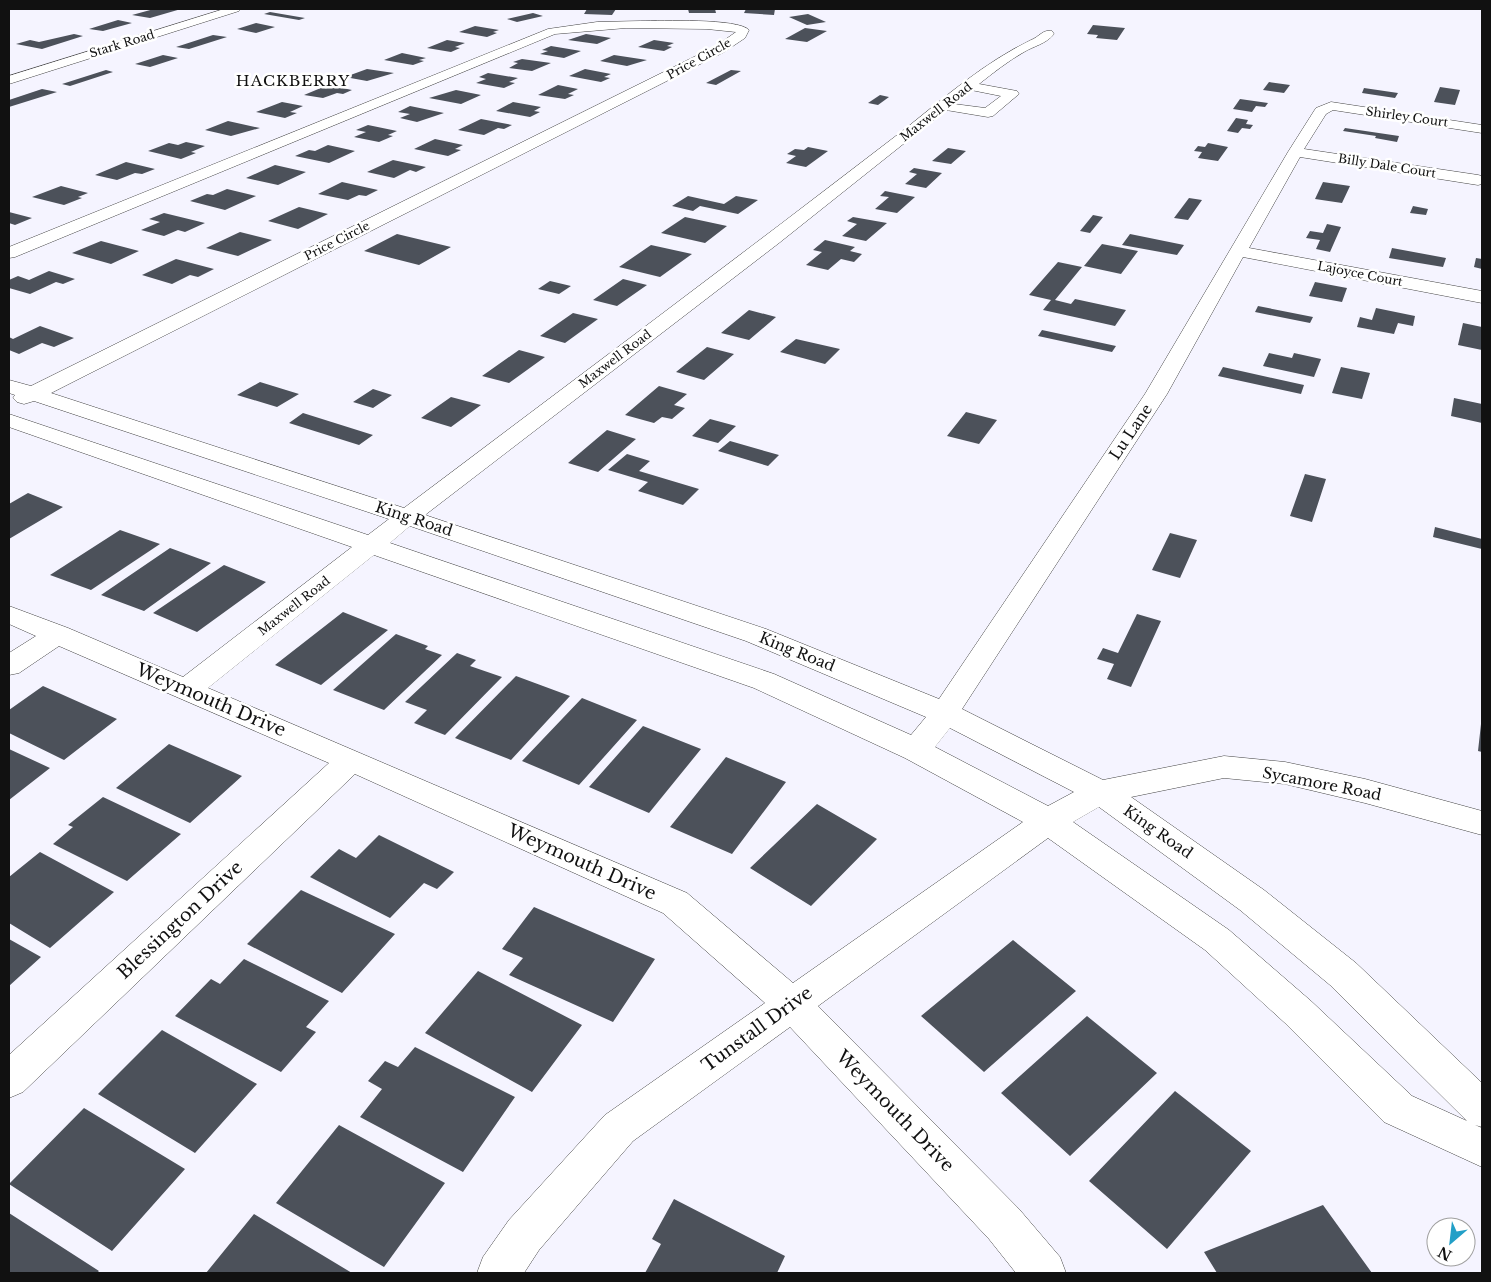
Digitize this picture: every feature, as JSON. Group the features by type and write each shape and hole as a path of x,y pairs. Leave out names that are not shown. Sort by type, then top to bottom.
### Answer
{"street":[{"name":"Stark Road","path":"9,80 235,9"},
{"name":"Price Circle","path":"9,253 552,31 581,26 613,24 715,26 743,30 741,35 720,49 16,396"},
{"name":"Maxwell Road","path":"186,690 373,545 407,516 773,239 969,86 1020,49 1037,42 1048,34"},
{"path":"943,106 988,113 1012,94 969,86"},
{"name":"Shirley Court","path":"1331,106 1482,129"},
{"name":"Lu Lane","path":"916,750 945,713 1156,394 1295,152 1321,111 1331,106"},
{"name":"Billy Dale Court","path":"1295,152 1478,180"},
{"name":"Lajoyce Court","path":"1238,251 1482,297"},
{"name":"King Road","path":"16,396 407,516 756,635 945,713 1007,743 1100,792 1148,824 1252,900 1343,974 1482,1109"},
{"path":"9,420 764,682 916,750 1048,821 1218,940 1298,1012 1398,1109 1482,1148"},
{"name":"Weymouth Drive","path":"9,614 351,760 675,903 792,1004 1004,1224 1044,1273"},
{"path":"9,666 58,634"},
{"name":"Blessington Drive","path":"9,1080 351,760"},
{"name":"Sycamore Road","path":"1048,821 1100,792 1224,767 1285,773 1356,789 1482,823"},
{"name":"Tunstall Drive","path":"499,1273 524,1235 618,1128 1048,821"}],"building":[{"path":"154,9 181,9 150,18 132,15"},
{"path":"587,9 616,9 612,15 584,14"},
{"path":"688,9 715,9 716,13 689,13"},
{"path":"746,9 775,9 774,15 744,13"},
{"path":"270,12 305,18 299,20 264,14"},
{"path":"533,13 543,16 517,22 507,19"},
{"path":"808,14 826,22 807,25 789,17"},
{"path":"118,20 132,23 103,31 89,29"},
{"path":"256,23 275,27 256,33 237,29"},
{"path":"1093,25 1125,28 1117,40 1096,38 1098,35 1087,34"},
{"path":"475,26 499,30 493,32 497,33 487,37 459,32"},
{"path":"805,28 827,31 807,42 785,39"},
{"path":"74,34 83,36 42,49 16,44 30,40 39,42"},
{"path":"586,34 611,38 597,44 568,40"},
{"path":"213,35 227,37 189,49 176,47"},
{"path":"447,40 465,43 455,47 460,48 451,52 427,48"},
{"path":"654,40 674,43 667,46 672,47 664,51 638,47"},
{"path":"551,46 581,51 564,58 540,54 548,51 542,50"},
{"path":"402,53 426,58 419,60 424,61 413,65 384,60"},
{"path":"163,55 178,58 150,67 135,64"},
{"path":"614,55 647,60 627,66 600,61"},
{"path":"522,59 551,63 532,71 509,68 518,63 513,62"},
{"path":"367,69 394,73 367,81 345,77"},
{"path":"585,69 611,74 604,77 610,78 601,82 569,76"},
{"path":"106,70 113,72 70,86 62,84"},
{"path":"731,70 741,71 716,85 706,83"},
{"path":"488,73 518,78 509,82 515,83 504,88 476,83 486,79 479,77"},
{"path":"1269,82 1290,85 1284,93 1263,90"},
{"path":"328,85 352,90 323,98 304,95"},
{"path":"558,85 578,89 568,94 574,95 565,99 538,95"},
{"path":"1440,87 1460,90 1455,105 1434,102"},
{"path":"1364,88 1398,93 1395,98 1362,93"},
{"path":"42,89 57,92 9,107 9,100"},
{"path":"456,90 481,95 461,104 429,98"},
{"path":"880,95 889,97 878,105 868,103"},
{"path":"1240,99 1268,103 1265,107 1256,106 1252,112 1233,109"},
{"path":"282,102 303,106 290,112 297,113 285,118 256,112"},
{"path":"513,102 541,107 534,111 540,112 530,117 496,111"},
{"path":"410,106 444,113 417,122 400,118 410,114 398,112"},
{"path":"1236,118 1248,120 1246,124 1253,125 1250,129 1242,128 1238,133 1227,131"},
{"path":"481,119 512,125 504,129 498,128 484,135 458,130"},
{"path":"228,121 260,128 231,136 205,130"},
{"path":"368,125 397,131 388,135 393,136 379,142 354,137 366,132 356,130"},
{"path":"1345,128 1399,136 1397,142 1375,138 1376,136 1343,131"},
{"path":"435,139 463,145 455,149 461,150 448,156 414,149"},
{"path":"186,142 205,146 191,152 196,153 181,159 148,151 169,143 178,145"},
{"path":"1208,143 1228,147 1218,161 1198,158 1202,152 1194,151 1198,146 1205,147"},
{"path":"328,145 355,151 329,163 295,156 309,150 315,151"},
{"path":"808,147 828,151 806,167 786,163 796,156 787,154 795,149 804,150"},
{"path":"948,148 966,151 951,164 932,161"},
{"path":"393,160 426,167 416,172 410,170 394,178 367,172"},
{"path":"126,162 155,169 142,174 135,173 117,180 95,175"},
{"path":"275,165 306,172 278,185 246,178"},
{"path":"914,168 942,173 926,188 905,184 917,174 909,172"},
{"path":"342,182 378,190 366,196 359,195 348,200 318,194"},
{"path":"1323,182 1350,186 1342,203 1315,199"},
{"path":"61,186 88,193 78,197 82,198 64,205 32,197"},
{"path":"227,189 256,196 225,210 190,201 207,194 213,195"},
{"path":"885,191 915,197 897,213 875,209 889,197 880,196"},
{"path":"688,196 724,204 736,196 758,200 738,214 700,206 693,211 672,206"},
{"path":"1189,198 1202,200 1188,220 1174,218"},
{"path":"1413,206 1428,209 1426,215 1410,213"},
{"path":"299,207 328,214 298,229 268,221"},
{"path":"9,212 32,218 15,225 9,223"},
{"path":"164,213 205,223 185,232 178,230 164,236 141,230 160,222 149,219"},
{"path":"1093,215 1103,217 1090,233 1080,231"},
{"path":"685,217 727,226 705,243 661,233"},
{"path":"853,217 887,223 866,241 842,236 857,224 847,221"},
{"path":"1327,224 1341,227 1330,252 1316,249 1320,240 1306,238 1310,231 1323,233"},
{"path":"240,232 272,240 238,256 206,248"},
{"path":"397,234 451,247 419,265 364,251"},
{"path":"1130,234 1184,245 1177,255 1122,245"},
{"path":"825,240 855,247 850,251 862,254 854,262 841,259 828,270 806,265 822,252 813,250"},
{"path":"101,241 139,251 111,264 72,253"},
{"path":"1102,244 1138,251 1121,274 1084,266"},
{"path":"651,245 692,254 660,277 619,267"},
{"path":"1392,248 1446,258 1443,267 1389,258"},
{"path":"1476,258 1482,259 1482,269 1474,267"},
{"path":"176,259 214,269 198,277 190,275 172,284 142,275"},
{"path":"1058,262 1082,267 1055,300 1071,304 1075,299 1126,310 1115,326 1043,310 1051,300 1029,295"},
{"path":"49,271 75,279 63,284 56,282 30,294 9,288 9,280 18,276 29,280"},
{"path":"623,279 647,285 617,306 593,300"},
{"path":"550,281 571,286 559,294 538,289"},
{"path":"1315,282 1347,288 1342,302 1309,296"},
{"path":"1258,306 1313,317 1310,323 1255,312"},
{"path":"1376,308 1415,316 1413,326 1398,323 1394,334 1357,327 1360,317 1372,320"},
{"path":"749,310 776,317 749,340 721,333"},
{"path":"573,313 598,319 565,343 540,336"},
{"path":"1463,323 1482,327 1482,350 1458,345"},
{"path":"40,326 74,338 54,347 42,343 19,354 9,350 9,337 13,339"},
{"path":"1042,330 1116,346 1112,352 1038,336"},
{"path":"796,339 840,349 825,364 780,352"},
{"path":"707,347 734,354 704,380 676,372"},
{"path":"519,350 545,357 509,383 482,376"},
{"path":"1269,353 1292,358 1294,353 1321,359 1314,377 1263,366"},
{"path":"1223,367 1304,385 1301,394 1218,376"},
{"path":"1341,367 1370,373 1362,399 1332,393"},
{"path":"260,382 299,394 277,407 237,395"},
{"path":"659,386 687,394 674,405 685,408 672,419 662,417 654,423 625,415"},
{"path":"373,389 392,395 373,408 353,402"},
{"path":"451,397 481,405 451,427 421,418"},
{"path":"1454,398 1482,404 1482,423 1451,416"},
{"path":"966,412 997,420 979,444 947,436"},
{"path":"303,413 373,435 359,445 289,423"},
{"path":"710,419 736,426 718,443 692,436"},
{"path":"607,430 636,439 598,472 568,463"},
{"path":"730,441 779,455 768,466 718,451"},
{"path":"627,454 650,461 639,471 699,489 683,505 638,491 648,482 608,470"},
{"path":"1305,474 1326,479 1312,522 1290,516"},
{"path":"28,493 63,507 9,539 9,504"},
{"path":"1435,527 1482,539 1482,549 1433,537"},
{"path":"120,530 160,544 91,590 50,575"},
{"path":"1170,533 1197,540 1180,578 1152,570"},
{"path":"170,548 211,563 144,611 101,595"},
{"path":"224,565 266,582 197,632 153,613"},
{"path":"343,612 388,630 321,685 275,665"},
{"path":"1137,614 1161,621 1131,687 1107,679 1114,664 1097,659 1103,648 1118,653"},
{"path":"396,634 428,646 425,649 442,655 384,710 333,690"},
{"path":"457,653 476,660 470,666 502,677 445,735 414,723 427,710 405,702"},
{"path":"516,676 570,696 511,760 455,738"},
{"path":"43,686 117,719 64,760 9,733 9,710"},
{"path":"582,698 637,720 579,785 522,761"},
{"path":"1482,724 1482,752 1478,751"},
{"path":"643,726 701,749 649,813 589,787"},
{"path":"169,744 242,776 190,823 116,788"},
{"path":"9,749 50,768 9,800"},
{"path":"726,757 786,782 732,854 670,827"},
{"path":"103,797 181,834 127,881 53,844 73,827 68,825"},
{"path":"817,804 877,839 811,906 750,868"},
{"path":"379,835 454,872 437,889 424,883 390,918 310,877 339,849 356,858"},
{"path":"40,852 114,892 50,948 9,923 9,877"},
{"path":"301,890 395,934 342,993 247,944"},
{"path":"534,907 655,959 613,1022 509,975 523,958 502,949"},
{"path":"9,939 41,957 9,986"},
{"path":"1013,940 1076,991 984,1072 921,1016"},
{"path":"244,959 329,1001 306,1027 316,1032 281,1072 175,1016 211,979 220,984"},
{"path":"478,971 582,1025 532,1092 425,1033"},
{"path":"1087,1016 1157,1073 1070,1156 1001,1093"},
{"path":"162,1030 257,1084 195,1153 98,1094"},
{"path":"415,1047 515,1097 463,1172 360,1117 382,1089 368,1081 385,1061 398,1067"},
{"path":"1175,1091 1251,1151 1167,1249 1089,1181"},
{"path":"84,1108 185,1169 112,1251 9,1184"},
{"path":"339,1125 445,1183 384,1267 276,1203"},
{"path":"674,1199 785,1256 777,1273 645,1273 661,1244 652,1239"},
{"path":"1323,1205 1372,1273 1217,1273 1204,1252"},
{"path":"9,1213 99,1271 97,1273 9,1273"},
{"path":"254,1214 352,1273 206,1273"}],"district":[{"name":"HACKBERRY","path":"293,81"}]}
